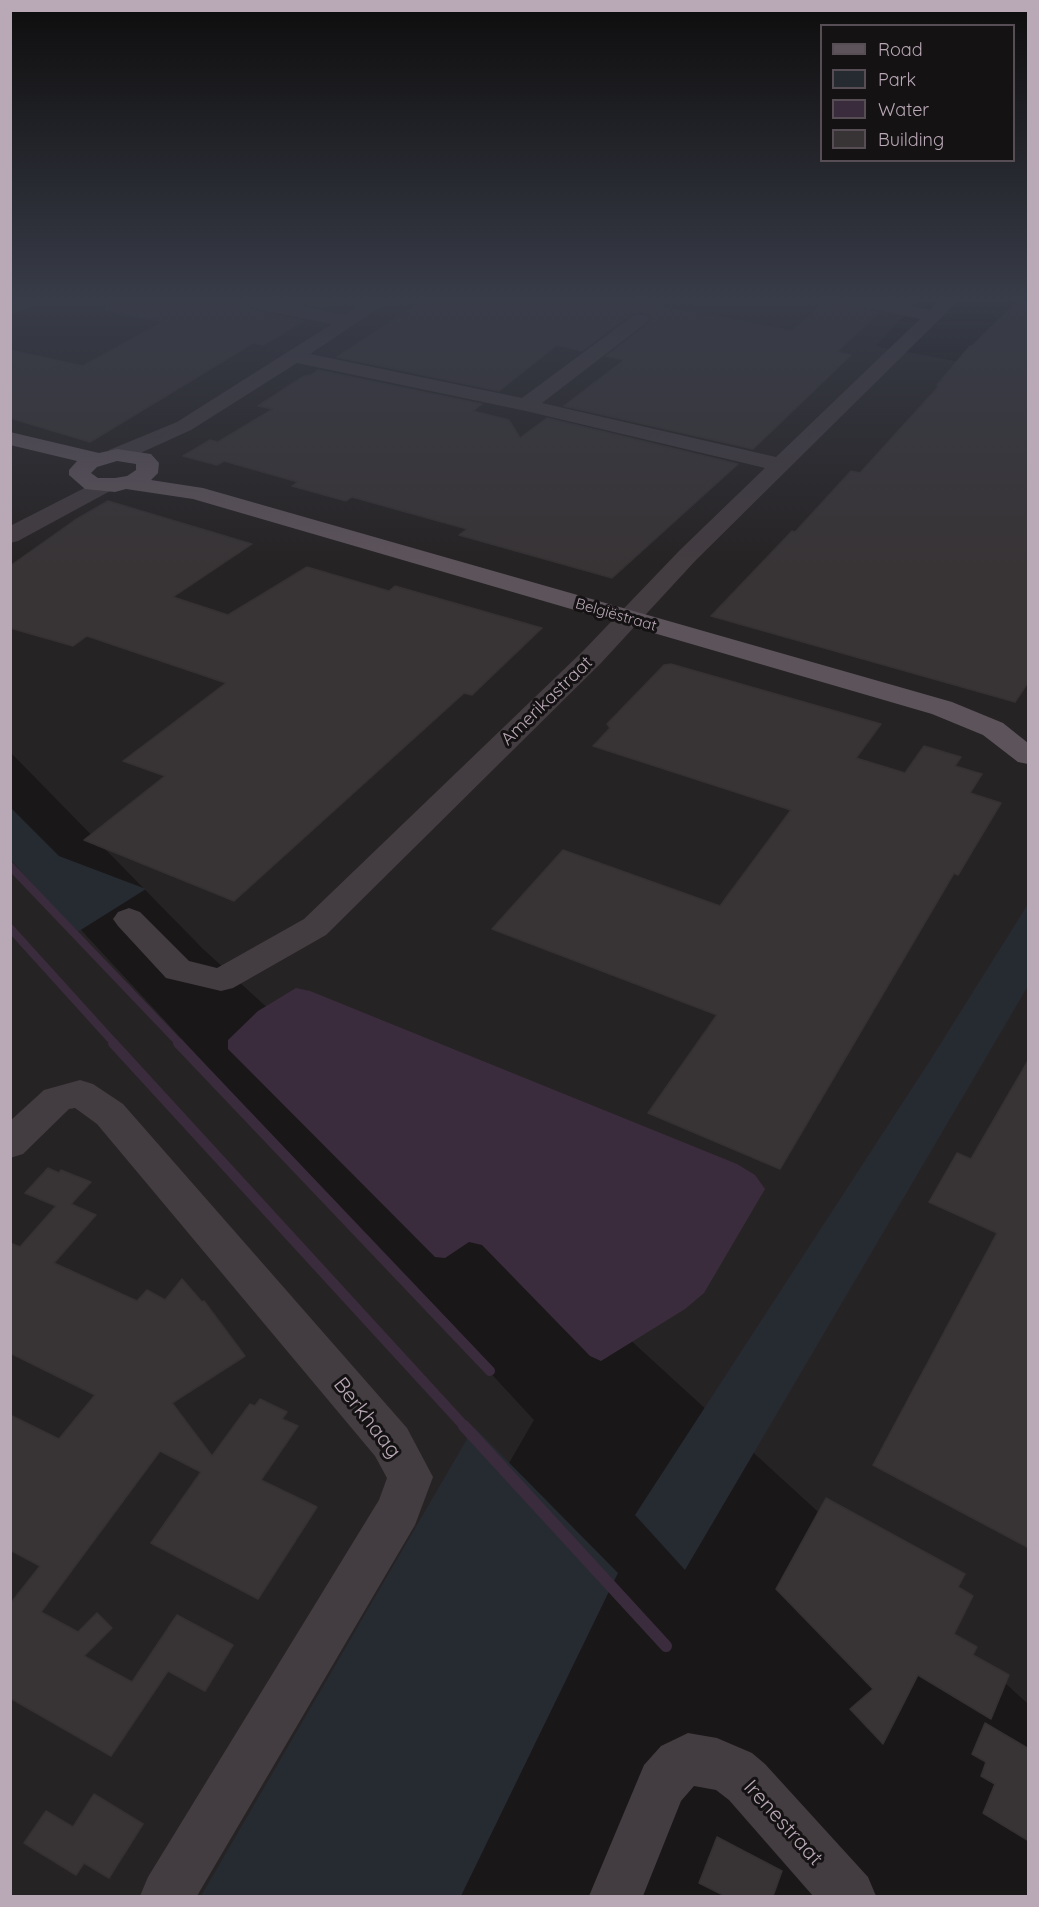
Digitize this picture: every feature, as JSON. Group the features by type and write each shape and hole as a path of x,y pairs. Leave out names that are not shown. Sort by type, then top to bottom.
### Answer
{"main road":[{"path":"10,438 95,465 136,457 141,473 104,485 93,484 95,465"},
{"name":"Belgiëstraat","path":"141,473 195,493 970,717 993,729 1029,756"}],"street":[{"path":"141,473 157,449 184,426 243,388"},
{"path":"445,388 782,465"},
{"path":"526,405 549,388"},
{"name":"Amerikastraat","path":"129,919 178,970 221,980 315,927 592,657 688,555 861,388"},
{"path":"34,521 95,465 184,426"},
{"path":"10,536 104,485"},
{"name":"Berkhaag","path":"10,1144 57,1099 80,1093 110,1114 391,1442 410,1477 399,1510 167,1896"},
{"name":"Irenestraat","path":"616,1896 662,1783 679,1764 688,1758 717,1764 734,1771 747,1782 849,1896"}],"shaded area":[{"path":"10,388 1028,388 1028,1704 203,949 11,753"},
{"path":"10,853 534,1420 258,1896 11,1896"}],"green space":[{"path":"10,807 59,856 146,889 76,933 11,860"},
{"path":"1028,904 1028,986 685,1570 635,1515 931,1059"},
{"path":"474,1427 618,1573 461,1896 201,1896"}],"water":[{"path":"296,988 310,991 737,1164 755,1175 765,1189 704,1293 685,1309 601,1361 590,1356 482,1245 469,1242 445,1258 435,1257 228,1049 228,1040 258,1011"}],"building":[{"path":"10,388 179,388 90,442 10,418"},
{"path":"286,388 405,388 482,404 473,411 509,420 520,438 547,418 738,464 612,578 459,535 467,529 352,497 346,501 292,486 298,482 224,461 217,465 183,456 210,440 218,442 273,409 258,406"},
{"path":"485,388 503,388 499,391"},
{"path":"587,388 817,388 753,449 564,406"},
{"path":"937,388 1029,388 1029,681 1015,702 711,616 792,531 795,532 851,471 860,473"},
{"path":"108,501 252,544 173,597 228,615 307,567 389,591 395,586 542,628 472,695 464,693 234,901 84,840 165,776 123,761 226,683 87,636 73,646 10,628 10,566 75,520"},
{"path":"671,664 881,724 856,758 905,773 924,746 961,757 955,766 982,774 970,793 1001,803 958,875 954,873 780,1169 648,1113 717,1015 492,929 563,850 720,906 791,810 593,746 610,728 607,724 664,665"},
{"path":"1029,1059 1029,1548 873,1465 997,1233 929,1202 957,1153 971,1159"},
{"path":"48,1168 59,1173 61,1170 91,1182 71,1204 96,1215 54,1263 137,1301 147,1290 165,1300 182,1279 202,1302 204,1301 245,1356 172,1403 212,1456 250,1404 255,1406 260,1399 287,1412 282,1419 298,1426 261,1480 317,1507 258,1599 151,1543 201,1472 160,1451 41,1612 78,1632 97,1613 112,1628 84,1656 132,1682 177,1615 233,1645 205,1691 168,1671 111,1756 10,1698 10,1604 40,1566 10,1550 10,1415 59,1439 95,1395 10,1353 10,1243 20,1247 56,1206 25,1193"},
{"path":"826,1498 965,1574 958,1587 973,1596 954,1634 977,1647 973,1655 1009,1675 991,1719 918,1675 883,1744 850,1709 873,1689 776,1589"},
{"path":"985,1723 1029,1749 1029,1841 983,1813 995,1784 981,1776 986,1762 972,1754"},
{"path":"94,1794 143,1824 109,1878 84,1863 76,1875 24,1843 46,1811 73,1827"},
{"path":"717,1837 782,1871 773,1896 725,1896 699,1883"}],"waterway":[{"path":"10,866 180,1044"},
{"path":"10,928 115,1044"},
{"path":"113,1043 466,1428"},
{"path":"178,1043 490,1371"},
{"path":"464,1426 666,1646"}]}
